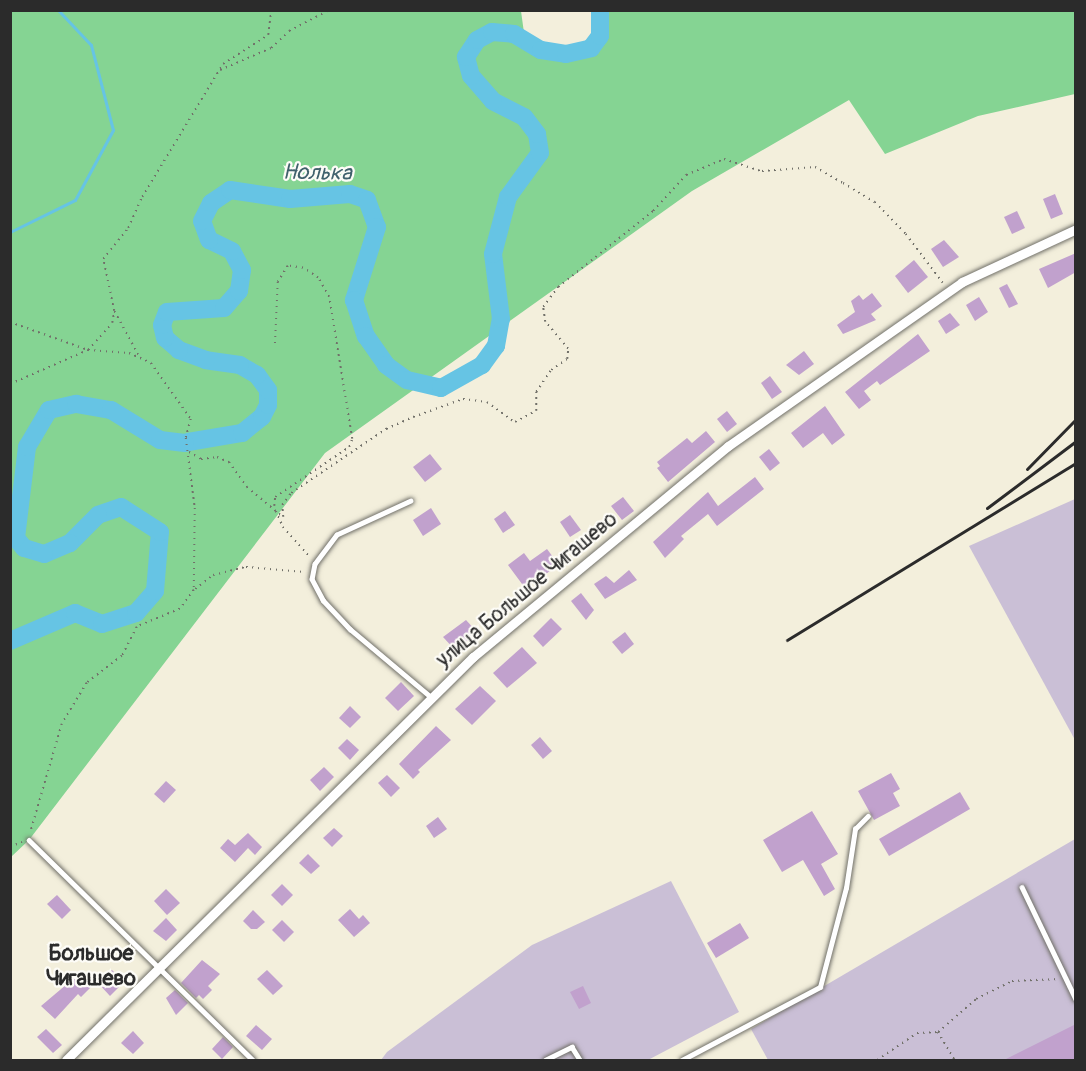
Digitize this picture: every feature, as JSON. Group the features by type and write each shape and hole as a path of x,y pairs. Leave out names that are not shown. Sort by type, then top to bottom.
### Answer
{"street":[{"name":"улица Большое Чигашево","path":"66,1060 473,657 728,446 949,291 1076,229"}],"lane":[{"path":"411,501 337,535 312,572 324,600 350,629 431,697"},
{"path":"682,1060 820,987 846,888 855,829 868,816"},
{"path":"29,840 253,1060"},
{"path":"1022,888 1076,999"},
{"path":"545,1060 573,1047 580,1060"}],"path":[{"path":"139,356 114,311 102,270 103,259 128,228 142,197 218,70 234,56 263,40 270,26 271,10"},
{"path":"218,70 271,48 289,31 329,10"},
{"path":"189,452 201,459 217,458 229,462 247,487 283,517 282,505 291,493 386,429 413,417 463,399 487,402 515,422 536,411 536,392 551,370 567,359 568,349 545,322 543,307 548,300 558,287 653,211 686,175 724,159 762,171 815,167 843,183 875,202 906,234 949,291"},
{"path":"10,847 29,840 62,724 78,696 87,683 123,656 137,627 180,609 194,590 213,575 246,567 312,572 310,556 283,527 274,508 275,497 349,447 352,439 329,297 318,278 303,268 288,266 278,282 275,347"},
{"path":"10,384 88,350 112,323 114,311"},
{"path":"10,322 88,350 139,356 151,363 191,419 186,438 195,508 194,590"},
{"path":"877,1060 917,1034 938,1032 975,999 1012,981 1066,978"},
{"path":"938,1032 955,1060"}],"shaded area":[{"path":"1075,499 1075,740 969,546"},
{"path":"1075,839 1075,1060 768,1060 751,1029"},
{"path":"671,881 739,1012 648,1060 381,1060 387,1052 532,945"}],"green space":[{"path":"11,11 521,11 525,40 541,50 566,54 591,48 600,36 600,11 1075,11 1075,94 978,116 885,154 849,100 692,191 325,453 29,840 11,857"}],"building":[{"path":"1055,194 1063,214 1051,219 1043,199"},
{"path":"1017,211 1025,228 1012,234 1004,217"},
{"path":"944,240 959,257 943,267 931,249"},
{"path":"1076,253 1076,272 1048,288 1039,269"},
{"path":"914,260 928,277 908,293 895,276"},
{"path":"1007,284 1018,304 1009,308 999,288"},
{"path":"872,293 882,306 871,314 876,320 843,334 837,325 855,312 851,301 859,295 863,300"},
{"path":"979,297 988,312 975,321 966,305"},
{"path":"950,313 960,325 946,334 938,321"},
{"path":"918,334 930,351 880,385 877,381 864,391 871,400 859,409 845,392"},
{"path":"804,351 814,364 799,375 786,365"},
{"path":"770,376 782,392 772,399 761,383"},
{"path":"825,406 845,435 832,445 823,433 803,448 791,433"},
{"path":"727,411 737,424 727,432 717,419"},
{"path":"706,431 715,442 668,482 657,468 660,466 657,462 687,438 692,443"},
{"path":"769,449 780,463 770,471 759,457"},
{"path":"430,454 442,469 425,482 413,467"},
{"path":"755,477 764,489 717,526 708,514 681,536 684,539 665,558 653,542 708,492 718,506"},
{"path":"623,497 634,511 622,520 611,506"},
{"path":"431,508 441,524 423,536 413,520"},
{"path":"505,511 515,525 503,533 494,519"},
{"path":"570,515 581,530 570,537 560,522"},
{"path":"547,549 559,565 525,588 508,565 524,553 530,561"},
{"path":"629,570 637,580 605,599 594,584 606,576 614,583"},
{"path":"581,593 594,610 586,620 571,601"},
{"path":"551,618 562,629 543,647 533,636"},
{"path":"466,620 477,632 456,651 443,637"},
{"path":"625,632 634,644 622,654 612,642"},
{"path":"522,647 537,663 507,688 493,673"},
{"path":"401,682 414,696 398,711 385,698"},
{"path":"480,686 496,701 472,725 455,709"},
{"path":"350,706 361,717 350,728 339,718"},
{"path":"436,726 451,740 418,770 420,772 413,779 399,764"},
{"path":"540,737 552,751 543,759 531,745"},
{"path":"347,739 359,750 350,760 338,748"},
{"path":"324,767 334,777 320,791 310,780"},
{"path":"891,773 900,789 893,793 900,806 874,820 858,791"},
{"path":"387,775 400,788 391,797 378,783"},
{"path":"166,781 176,790 164,803 154,794"},
{"path":"960,792 970,809 889,856 879,839"},
{"path":"812,811 838,854 821,864 835,889 824,896 803,860 782,872 763,840"},
{"path":"438,817 447,829 434,838 426,826"},
{"path":"334,828 343,836 332,847 323,838"},
{"path":"248,833 262,847 255,855 248,848 235,862 220,848 228,839 235,845"},
{"path":"308,854 320,866 311,874 299,863"},
{"path":"282,884 293,895 282,906 271,895"},
{"path":"166,889 180,903 167,915 154,901"},
{"path":"57,895 71,910 62,919 47,904"},
{"path":"350,909 359,919 363,915 370,923 354,937 338,920"},
{"path":"253,910 265,922 257,929 251,929 243,921"},
{"path":"166,918 177,930 166,941 153,931"},
{"path":"282,920 294,932 284,942 272,930"},
{"path":"740,923 749,938 716,958 707,943"},
{"path":"202,960 220,974 208,986 212,990 203,999 199,995 196,998 181,983"},
{"path":"112,970 124,982 110,996 98,983"},
{"path":"267,970 283,986 273,995 257,979"},
{"path":"80,973 92,986 81,997 78,994 55,1019 41,1006"},
{"path":"583,986 591,1003 579,1009 570,992"},
{"path":"175,990 188,1003 176,1015 166,998"},
{"path":"1076,1024 1076,1060 1004,1060"},
{"path":"256,1025 272,1039 262,1050 246,1036"},
{"path":"46,1029 62,1045 53,1053 37,1037"},
{"path":"133,1031 144,1043 133,1054 121,1043"},
{"path":"223,1037 233,1047 222,1059 212,1049"}],"waterway":[{"path":"10,232 75,200 113,130 91,45 58,10"},
{"name":"Нолька","path":"188,442 242,433 262,417 268,405 268,390 257,375 240,365 206,360 179,350 165,338 162,325 167,312 224,308 239,291 242,270 232,251 209,240 202,221 211,203 230,190 290,199 350,194 367,200 377,227 354,300 366,336 386,365 407,380 441,388 482,365 496,346 501,319 493,254 508,197 540,153 537,134 524,117 493,101 471,76 466,57 477,40 492,32 514,34 541,50 566,54 591,48 600,36 600,10"},
{"name":"Нолька","path":"10,641 75,613 102,624 136,613 155,591 160,532 121,507 98,515 70,543 44,554 24,548 16,538 27,447 49,410 76,404 111,410 160,440 185,443"}],"railway":[{"path":"1027,469 1076,419"},
{"path":"987,508 1076,441"},
{"path":"787,640 1076,463"}],"district":[{"name":"Большое Чигашево","path":"91,966"}]}
